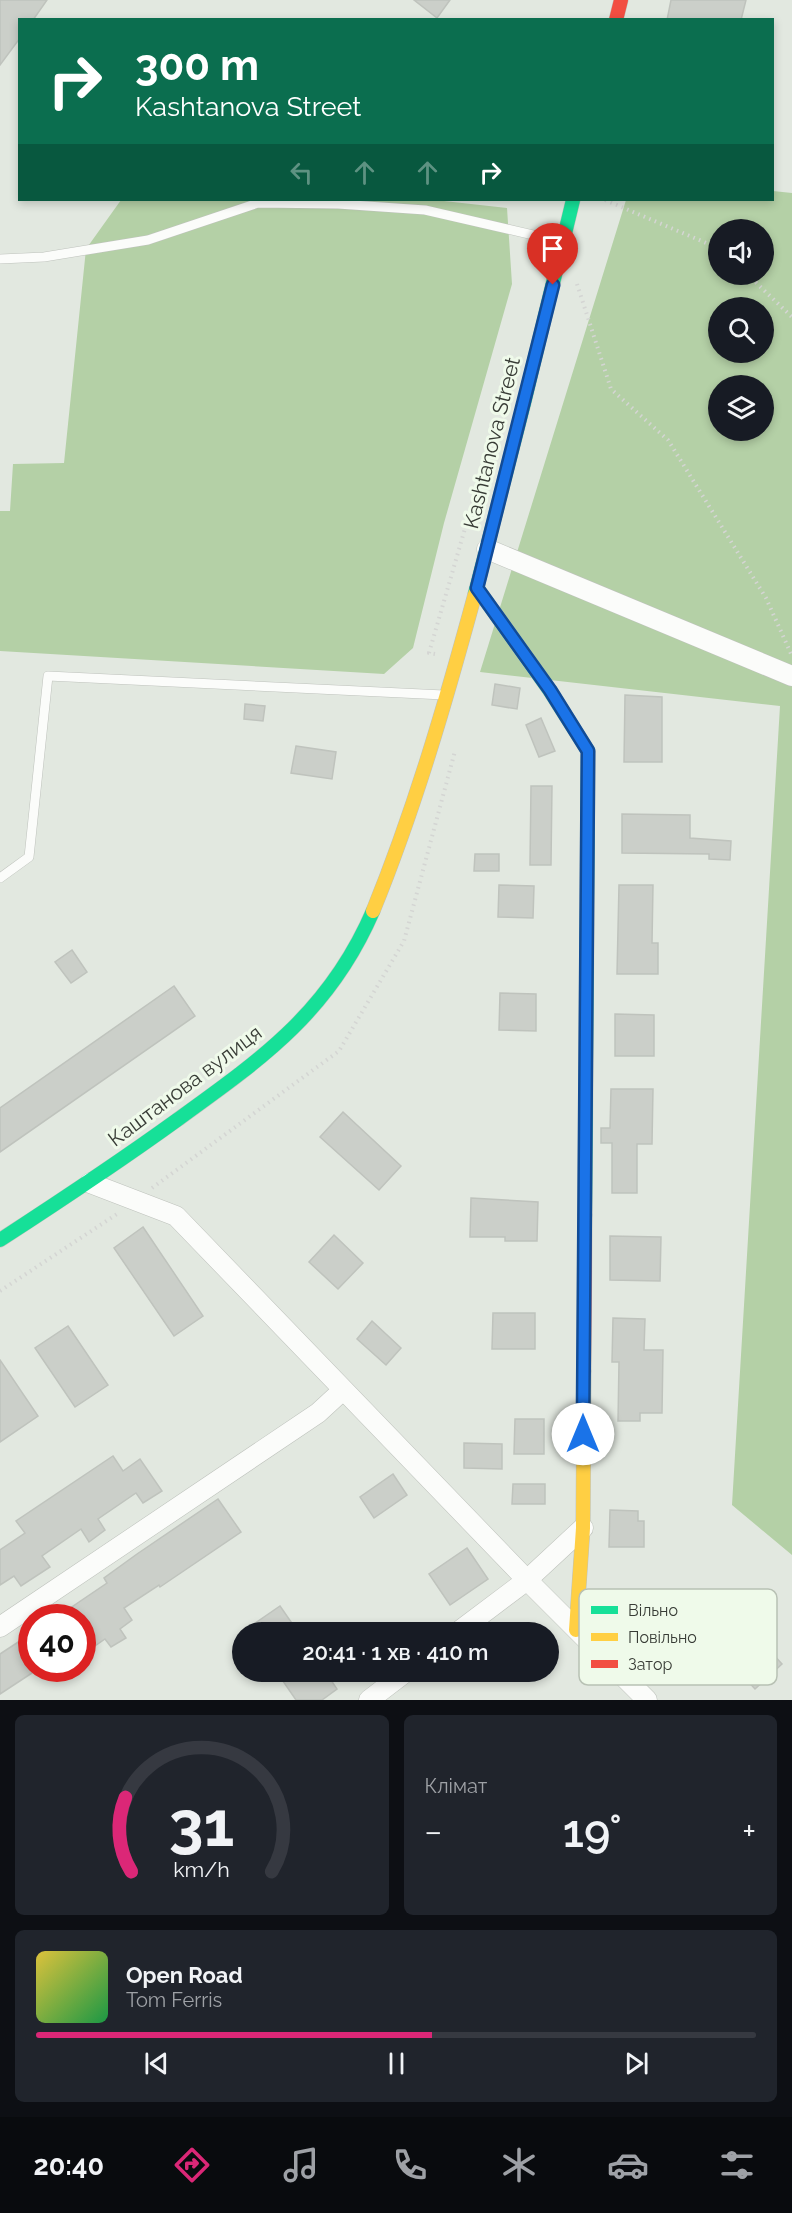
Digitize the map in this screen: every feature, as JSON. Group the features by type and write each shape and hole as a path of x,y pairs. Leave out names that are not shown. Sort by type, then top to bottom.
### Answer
{"main road":[{"path":"616,18 621,0"},
{"name":"Kashtanova Street","path":"446,695 477,588 573,201"},
{"path":"477,588 550,690 588,751 583,1528 576,1630"},
{"name":"Каштанова вулиця","path":"0,1240 90,1183 257,1063 292,1031 330,987 354,954 378,900 422,774 446,695"}],"street":[{"path":"487,549 792,676"},
{"path":"90,1183 176,1216 579,1633"},
{"path":"0,1627 318,1413 343,1390"},
{"path":"471,1622 527,1580 583,1528"},
{"path":"369,1700 393,1682"},
{"path":"632,1685 647,1700"}],"lane":[{"path":"0,259 44,257 148,240 258,203 338,204 425,210 563,242"},
{"path":"0,878 29,857 48,676 446,695"}],"path":[{"path":"607,201 708,244"},
{"path":"574,276 611,389 668,440 765,598 790,648 792,657"},
{"path":"759,285 792,317"}],"green space":[{"path":"774,191 792,193 792,1555 732,1505 780,706 480,672 626,201 774,201"},
{"path":"120,201 444,201 507,208 512,284 444,523 413,648 384,674 0,651 0,511 10,511 13,464 64,463 86,249"}],"building":[{"path":"0,0 47,0 34,18 18,18 18,41 0,65"},
{"path":"414,0 450,0 437,18"},
{"path":"671,0 746,0 742,18 667,18"},
{"path":"495,684 520,688 517,709 492,705"},
{"path":"625,695 662,697 662,762 624,762"},
{"path":"245,704 265,706 263,721 244,719"},
{"path":"541,718 555,751 539,757 526,725"},
{"path":"296,746 336,752 332,779 291,773"},
{"path":"531,786 552,786 551,865 530,865"},
{"path":"622,814 690,815 690,838 731,841 730,860 709,859 709,854 622,853"},
{"path":"475,854 499,854 499,871 474,871"},
{"path":"499,885 534,886 533,918 498,917"},
{"path":"619,885 653,885 652,943 658,943 658,974 617,974"},
{"path":"72,950 87,972 71,983 55,962"},
{"path":"174,986 195,1016 0,1152 0,1108"},
{"path":"500,993 536,994 536,1031 499,1030"},
{"path":"615,1014 654,1015 654,1056 615,1056"},
{"path":"611,1089 653,1089 652,1144 637,1144 637,1193 612,1193 612,1143 601,1143 601,1128 610,1128"},
{"path":"343,1112 401,1166 379,1190 320,1137"},
{"path":"471,1198 538,1202 537,1241 505,1241 505,1237 470,1237"},
{"path":"143,1227 203,1316 174,1336 114,1248"},
{"path":"334,1235 363,1263 338,1289 309,1262"},
{"path":"610,1236 661,1237 660,1281 610,1280"},
{"path":"493,1313 535,1313 535,1349 492,1349"},
{"path":"613,1318 645,1319 644,1350 663,1350 662,1413 640,1413 640,1421 618,1421 619,1362 612,1362"},
{"path":"372,1321 401,1348 386,1365 357,1339"},
{"path":"68,1326 108,1385 75,1407 35,1348"},
{"path":"0,1360 38,1416 0,1442"},
{"path":"515,1419 544,1419 544,1454 514,1454"},
{"path":"464,1443 502,1444 502,1469 464,1468"},
{"path":"113,1456 123,1471 140,1459 162,1491 143,1503 136,1493 98,1519 105,1530 89,1542 81,1529 42,1556 50,1567 21,1586 14,1576 0,1585 0,1550 25,1533 16,1521"},
{"path":"393,1474 407,1495 374,1518 360,1497"},
{"path":"513,1484 545,1484 545,1504 512,1504"},
{"path":"218,1499 241,1532 160,1587 159,1585 124,1608 132,1620 120,1629 126,1638 111,1647 105,1639 96,1645 96,1604 76,1604 107,1583 104,1578"},
{"path":"610,1510 638,1511 638,1521 644,1521 644,1547 609,1547"},
{"path":"467,1548 488,1579 450,1605 429,1574"},
{"path":"280,1606 291,1622 257,1622"},
{"path":"18,1642 18,1682 0,1694 0,1654"},
{"path":"777,1659 782,1664 777,1669"},
{"path":"284,1682 332,1682 337,1689 322,1700 296,1700"}],"traffic: fast":[{"path":"475,594 573,201"},
{"path":"477,588 550,691 588,751 585,1215"},
{"path":"0,1240 155,1136 265,1053 315,1005 356,946 373,911"}],"traffic: slow":[{"path":"373,911 403,833 429,754 475,594"},
{"path":"576,1630 583,1528 584,1371"}],"traffic: jam":[{"path":"616,18 621,0"},
{"path":"584,1371 585,1215"}],"route":[{"path":"553,285 477,588 550,690 588,751 583,1434"}]}
